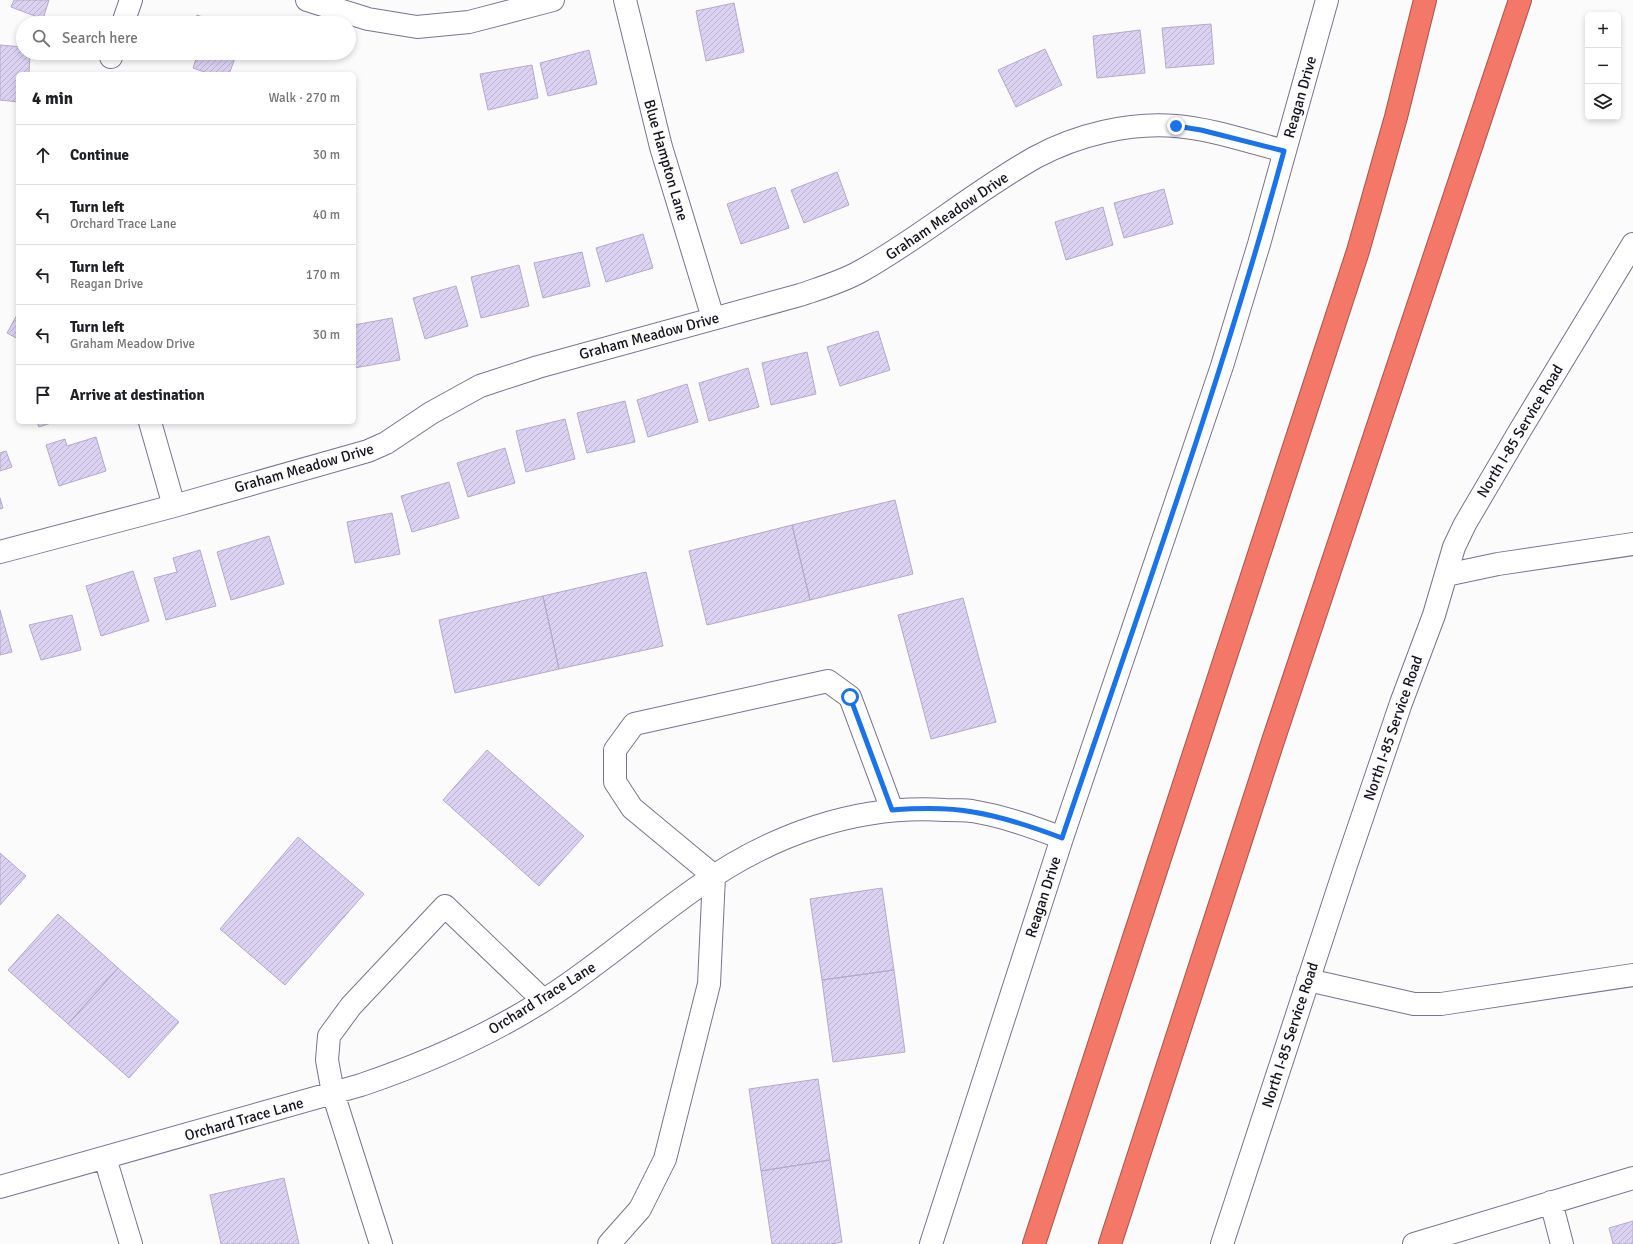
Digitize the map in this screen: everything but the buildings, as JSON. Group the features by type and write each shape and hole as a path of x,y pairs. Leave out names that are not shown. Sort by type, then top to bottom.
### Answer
{"highway":[{"path":"1034,1244 1358,251 1396,117 1425,0"},
{"path":"1110,1244 1270,751 1520,0"}],"street":[{"path":"125,16 131,0"},
{"path":"307,0 368,19 418,27 469,22 553,0"},
{"name":"Blue Hampton Lane","path":"625,0 661,147 712,318"},
{"name":"Reagan Drive","path":"930,1244 1062,838 1222,366 1259,244 1327,0"},
{"name":"Graham Meadow Drive","path":"0,552 174,506 368,452 386,443 432,413 480,386 538,367 712,318 800,296 836,283 860,272 885,257 1036,157 1085,137 1117,129 1147,126 1176,126 1201,130 1284,151"},
{"name":"North I-85 Service Road","path":"1222,1244 1346,865 1401,703 1434,615 1454,547 1465,524 1518,432 1633,244"},
{"path":"151,424 174,506"},
{"path":"1446,574 1498,564 1633,544"},
{"path":"609,1244 640,1209 666,1159 709,984 714,876 632,808 615,782 615,750 634,724 828,681 850,697 892,810"},
{"name":"Orchard Trace Lane","path":"0,1187 334,1093 408,1069 482,1036 543,1000 588,971 700,885 748,855 800,832 853,816 892,810 922,808 971,811 1016,821 1062,838"},
{"path":"381,1244 334,1093 326,1060 329,1036 351,1006 445,906 543,1000"},
{"path":"1308,980 1414,1004 1441,1004 1633,975"},
{"path":"105,1158 131,1244"},
{"path":"1414,1244 1459,1238 1551,1202 1633,1178"},
{"path":"1551,1202 1562,1244"}],"route":[{"path":"850,697 892,810 922,808 971,811 1016,821 1062,838 1222,366 1259,244 1284,151 1201,130 1176,126"}]}
